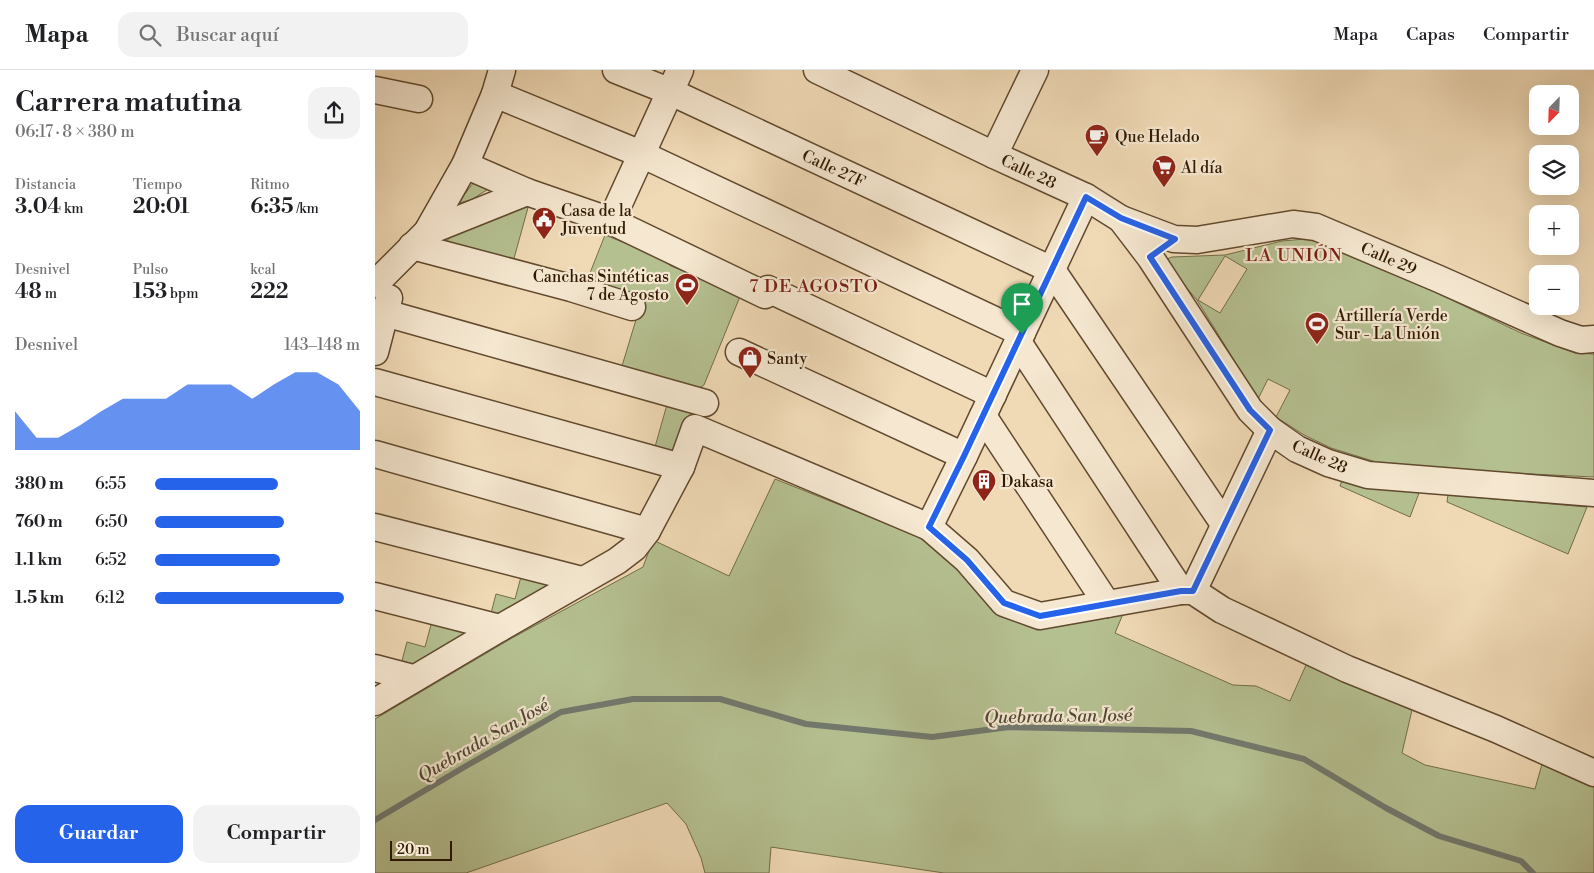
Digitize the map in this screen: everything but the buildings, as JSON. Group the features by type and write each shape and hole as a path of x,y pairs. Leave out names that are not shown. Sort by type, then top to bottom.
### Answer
{"street":[{"name":"Calle 27F","path":"616,70 675,81 1052,270"},
{"path":"994,155 1035,70"},
{"name":"Calle 28","path":"830,72 994,155 1086,197 1121,218 1150,257 1250,410 1270,430 1297,449 1328,463 1368,475 1594,493"},
{"path":"611,221 675,81"},
{"path":"375,352 385,314 412,247 465,166 498,82 641,154 1020,338 1187,591 1222,610 1347,669 1496,729 1594,773"},
{"path":"375,90 419,99"},
{"path":"465,166 527,192 611,221 766,292 988,405 1107,604"},
{"path":"375,284 412,247 527,192"},
{"path":"929,527 1086,197"},
{"path":"1121,218 1175,239"},
{"name":"Calle 29","path":"1175,239 1197,240 1293,224 1316,227 1560,333 1581,340 1594,339"},
{"path":"1150,257 1175,239"},
{"path":"412,247 571,288 632,307"},
{"path":"1052,270 1224,524"},
{"path":"385,314 705,403"},
{"path":"739,352 964,456"},
{"path":"375,382 681,467"},
{"path":"375,702 581,580 617,562 634,548 647,531 681,467 695,428 929,527 967,560 1004,603 1040,616 1187,591"},
{"path":"1187,591 1224,524 1270,430"},
{"path":"375,454 647,531"},
{"path":"375,527 581,580"},
{"path":"375,596 500,628"},
{"path":"375,668 413,678"}],"green space":[{"path":"477,178 493,186 471,200 458,203"},
{"path":"529,204 513,262 447,243 450,233"},
{"name":"Canchas Sintéticas 7 de Agosto","path":"605,235 657,256 671,266 741,294 704,385 696,390 622,366 638,313 639,300 588,278"},
{"path":"1305,239 1326,244 1380,266 1521,333 1575,353 1594,354 1594,477 1447,470 1376,462 1331,448 1304,435 1276,417 1290,390 1268,379 1258,399 1197,300 1168,266 1167,259 1172,257 1225,255 1282,241","holes":["1225,256 1247,269 1220,313 1198,300"]},
{"path":"668,401 684,406 691,414 675,450 669,457 653,454"},
{"path":"775,479 915,535 941,552 1007,615 1025,625 1045,627 1123,614 1115,633 1233,685 1256,686 1290,701 1306,665 1412,710 1402,753 1425,765 1535,789 1544,757 1594,780 1594,873 944,873 771,847 769,873 705,873 701,858 686,824 667,803 466,873 375,873 375,719 512,638 643,567 653,540 729,576"},
{"path":"1342,480 1419,493 1410,517 1340,486"},
{"path":"1448,495 1587,507 1568,554 1447,502"},
{"path":"522,573 554,587 489,621 496,594 515,599"},
{"path":"432,621 473,628 422,665 400,668 407,642 425,647"}],"waterway":[{"name":"Quebrada San José","path":"375,820 561,712 633,699 720,699 806,724 932,737 1009,727 1191,731 1304,759 1386,808 1439,836 1521,861 1533,873"}],"place":[{"name":"Que Helado","path":"1097,157"},
{"name":"Al día","path":"1164,188"},
{"name":"Casa de la Juventud","path":"544,240"},
{"name":"Canchas Sintéticas 7 de Agosto","path":"687,306"},
{"name":"Artillería Verde Sur - La Unión","path":"1317,345"},
{"name":"Santy","path":"750,379"},
{"name":"Dakasa","path":"984,502"}],"district":[{"name":"LA UNIÓN","path":"1294,255"},
{"name":"7 DE AGOSTO","path":"814,286"}],"route":[{"path":"1086,197 1121,218 1175,239 1150,257 1250,410 1270,430 1193,591 1181,591 1040,616 1004,603 967,560 929,527 1022,334 1086,197"}]}
